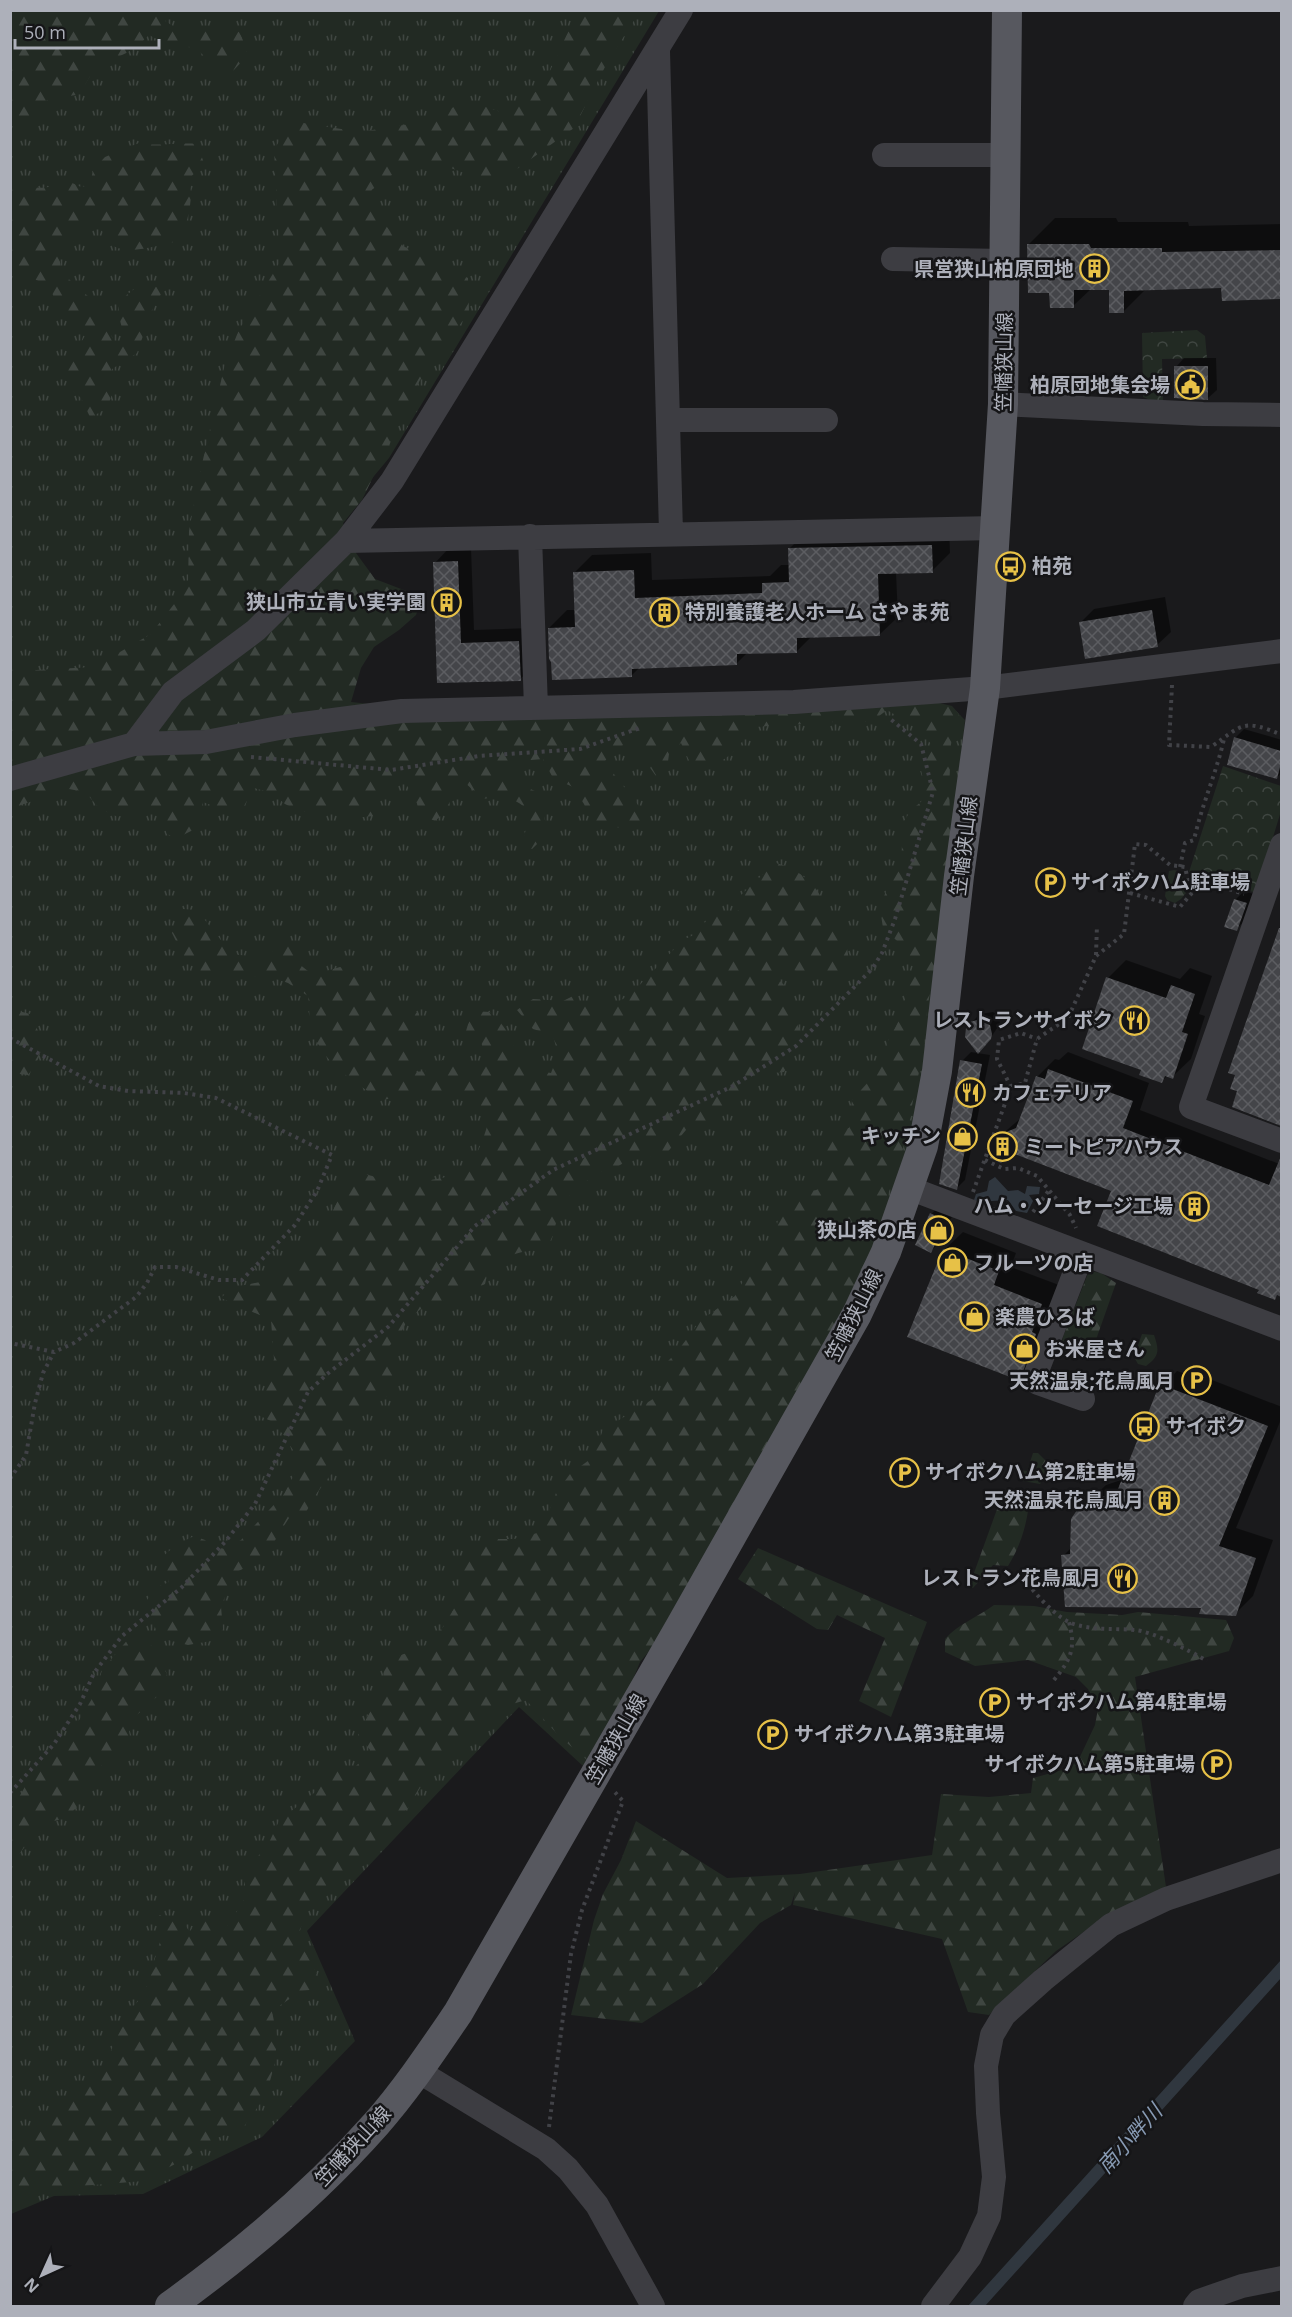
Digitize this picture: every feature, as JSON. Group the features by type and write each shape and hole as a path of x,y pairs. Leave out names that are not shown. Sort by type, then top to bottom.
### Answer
{"main road":[{"name":"笠幡狭山線","path":"170,2307 280,2220 332,2171 377,2123 418,2071 463,2005 856,1314 886,1252 923,1146 937,1071 959,876 986,688 1003,404 1007,10"}],"street":[{"path":"134,744 173,692 256,630 346,541 392,481 658,51 681,10"},
{"path":"658,51 671,533"},
{"path":"884,155 1006,155"},
{"path":"893,259 1005,261"},
{"path":"1003,404 1203,414 1281,415"},
{"path":"668,420 826,420"},
{"path":"346,541 996,528"},
{"path":"530,536 536,708"},
{"path":"10,779 134,744 206,742 296,725 402,711 794,702 986,688 1281,651"},
{"path":"1281,845 1191,1107 1281,1141"},
{"path":"909,1188 1281,1329"},
{"path":"1076,1252 1035,1376 1038,1383 1083,1399"},
{"path":"933,2307 970,2257 989,2216 994,2177 986,2066 992,2035 1004,2015 1111,1925 1166,1899 1281,1860"},
{"path":"418,2071 546,2149 568,2169 588,2192 653,2307"},
{"path":"1195,2307 1199,2301 1242,2286 1281,2278"}],"path":[{"path":"1174,664 1169,745 1211,747 1236,728 1250,724 1281,735"},
{"path":"10,1793 54,1744 80,1704 94,1673 122,1636 181,1588 225,1542 255,1504 308,1392 327,1374 388,1327 475,1226 553,1170 734,1086 796,1046 872,969 882,953 895,919 933,792 921,744 888,717 877,716"},
{"path":"241,756 391,770 479,756 580,749 647,725"},
{"path":"1180,867 1185,843 1194,840 1202,804 1208,796 1211,781 1217,771 1224,738"},
{"path":"1096,956 1124,934 1135,844 1146,845 1170,865 1185,867 1191,894"},
{"path":"1130,893 1180,907 1191,894 1207,882 1261,900"},
{"path":"1011,1088 1025,1083 1037,1038 1068,1018 1096,956 1097,925"},
{"path":"966,1209 1011,1088 997,1059 999,1040 1021,1033 1037,1038"},
{"path":"10,1038 99,1086 128,1091 184,1093 216,1098 332,1155 317,1191 295,1225 242,1280 219,1280 176,1267 155,1267 147,1283 136,1297 74,1343 54,1352 10,1343"},
{"path":"985,1160 1004,1169 1018,1168 1030,1172 1050,1189 1070,1215 1076,1228 1076,1252"},
{"path":"1023,1231 1026,1219 1050,1189"},
{"path":"10,1479 26,1455 43,1373 54,1352"},
{"path":"1018,1572 1042,1601 1069,1622 1088,1628 1138,1630 1186,1649 1207,1661"},
{"path":"1054,1680 1071,1653 1074,1639 1069,1622"},
{"path":"546,2149 571,1954 582,1910 623,1801 598,1771"}],"green space":[{"path":"11,10 140,11 158,16 180,31 194,33 227,29 240,32 248,55 232,72 220,73 195,48 166,44 149,35 126,53 98,63 76,95 49,99 36,108 27,122 11,126"},
{"path":"11,11 659,11 389,458 320,541 11,768"},
{"path":"574,11 640,11 607,63 574,128 495,185 451,168 411,161 362,197 403,246 468,278 469,312 420,380 362,500 343,523 356,553 375,579 422,597 416,615 374,647 361,668 351,702 379,705 939,703 952,706 959,714 951,744 949,791 951,833 938,967 930,992 923,1053 901,1158 874,1233 870,1263 669,1627 640,1662 629,1689 587,1760 560,1737 526,1700 495,1709 479,1722 420,1788 410,1806 366,1850 348,1874 324,1898 306,1909 298,1938 318,1976 319,1989 301,1991 272,2011 277,2037 275,2063 266,2095 243,2128 212,2140 177,2163 143,2181 45,2189 24,2198 11,2198 11,2132 45,2122 60,2111 81,2087 103,2068 128,2013 144,1994 160,1942 159,1915 179,1917 190,1932 197,1919 213,1916 228,1926 245,1898 245,1869 267,1847 279,1821 319,1789 330,1764 354,1768 371,1751 358,1735 383,1685 384,1661 424,1647 443,1627 458,1602 459,1577 469,1552 489,1539 514,1539 541,1532 556,1493 570,1474 592,1458 603,1430 661,1394 664,1365 677,1352 700,1321 735,1296 753,1263 772,1242 782,1206 811,1191 822,1189 829,1173 819,1157 823,1136 841,1127 849,1128 852,1100 871,1079 879,1054 885,1047 902,1012 913,966 908,951 883,928 880,908 886,891 901,866 903,823 911,810 921,802 925,787 919,762 931,744 919,729 887,710 871,722 850,721 754,727 729,756 715,763 693,769 681,743 669,754 667,769 658,779 639,752 626,744 617,748 605,761 648,822 630,829 592,824 584,804 573,787 553,778 543,759 519,761 508,767 516,782 541,794 547,834 532,849 521,846 533,814 516,801 498,797 483,799 463,781 448,787 450,808 435,821 421,815 402,777 383,776 381,799 374,816 353,818 338,809 301,812 285,804 272,793 254,788 244,806 216,807 203,802 197,828 177,838 167,834 157,809 132,809 118,817 100,809 85,792 69,789 21,805 11,815 11,658 36,670 94,667 151,634 188,586 189,531 224,368 238,332 280,262 274,150 291,121 360,132 416,123 468,101 507,114 543,86 568,32"},
{"path":"139,143 197,144 204,163 189,179 191,194 189,210 179,241 141,249 122,249 107,240 97,218 87,222 76,239 58,251 62,273 90,298 115,342 125,340 119,313 121,301 144,283 164,289 152,310 137,353 112,369 112,392 108,404 98,414 90,417 81,398 71,389 66,369 86,334 81,319 60,308 50,286 34,279 19,279 11,275 11,174 23,185 30,187 54,186 70,182 81,187 90,185 93,170 105,157"},
{"path":"1197,330 1205,336 1207,358 1162,359 1163,405 1143,397 1142,333"},
{"path":"952,707 965,720 923,1078 901,1184 858,1281 686,1577 583,1766 519,1707 307,1931 355,2041 262,2137 143,2194 54,2196 11,2214 11,785 290,736"},
{"path":"1223,766 1281,786 1281,811 1256,893 1189,872"},
{"path":"775,863 793,869 816,889 824,907 825,916 837,927 844,938 850,966 833,980 789,969 775,976 792,993 791,1013 801,1032 803,1046 791,1058 784,1072 761,1074 748,1086 741,1101 716,1120 691,1124 665,1155 631,1158 617,1167 596,1173 561,1203 553,1235 546,1250 523,1252 503,1259 489,1267 485,1284 471,1291 452,1293 438,1306 423,1307 407,1321 398,1338 389,1346 389,1365 396,1373 396,1390 357,1418 345,1431 346,1454 306,1512 291,1515 263,1556 234,1573 221,1607 223,1629 211,1641 188,1645 168,1640 157,1632 145,1604 153,1589 169,1582 161,1558 176,1545 194,1536 205,1540 212,1547 226,1549 241,1540 284,1494 297,1469 296,1455 285,1437 273,1422 258,1415 274,1359 271,1320 221,1298 231,1288 260,1282 282,1271 292,1258 323,1242 336,1204 356,1170 378,1178 397,1181 433,1180 454,1175 472,1161 490,1117 470,1093 430,1092 382,1100 361,1086 333,1064 318,1044 310,1025 308,996 288,983 274,978 203,973 183,955 172,933 183,909 197,910 232,954 270,959 275,941 291,943 299,964 313,975 340,967 361,973 377,989 419,1014 409,1050 413,1072 427,1071 442,1060 474,1068 485,1058 480,1037 466,1031 472,1011 490,1012 503,1026 523,1063 551,1073 558,1055 553,1035 533,1029 517,1010 533,999 563,1001 573,996 590,1009 613,1005 631,994 683,940 698,933 710,915 727,917 739,910 741,895"},
{"path":"1169,871 1182,872 1186,893 1175,903 1167,900 1165,896"},
{"path":"11,1009 30,1014 40,1038 38,1059 28,1075 11,1073"},
{"path":"1089,1271 1101,1273 1116,1283 1092,1351 1084,1357 1075,1356 1064,1351 1061,1345"},
{"path":"1142,1334 1154,1335 1157,1349 1156,1356 1146,1366 1138,1364 1134,1357"},
{"path":"1033,1453 1038,1453 1046,1461 1045,1477 1040,1484 1023,1481 1017,1472 1027,1471"},
{"path":"1010,1494 1029,1502 1025,1527 1016,1551 1008,1566 993,1565 973,1588 970,1587 1000,1501"},
{"path":"758,1548 927,1622 891,1717 859,1701 885,1638 837,1615 828,1630 817,1629 738,1579"},
{"path":"994,1605 1034,1606 1067,1612 1122,1615 1138,1612 1226,1620 1234,1638 1229,1651 1135,1677 1166,1887 1108,1915 1056,1951 989,2015 968,2012 942,1939 793,1905 795,1892 791,1905 760,1923 703,1984 642,2023 571,2015 594,1920 603,1894 621,1860 636,1821 727,1878 800,1874 932,1855 941,1794 989,1797 1031,1793 1033,1778 1066,1769 1078,1761 1095,1725 1098,1709 1088,1689 1076,1677 1028,1660 975,1666 945,1652 945,1639 950,1634"},
{"path":"146,1636 167,1674 161,1693 128,1723 130,1738 125,1752 106,1761 99,1768 94,1779 74,1787 78,1806 66,1818 50,1822 28,1843 11,1864 11,1822 15,1804 26,1785 75,1727 96,1692 102,1670 130,1637"}],"water":[{"path":"995,1177 1008,1191 1018,1190 1025,1194 1027,1186 1040,1187 1039,1194 1029,1195 1033,1201 1027,1213 1016,1211 1008,1200 977,1202 974,1200 976,1194 987,1191 989,1181"},
{"name":"南小畔川","path":"1281,1960 1281,1978 985,2306 968,2306"}],"building":[{"path":"1027,244 1089,244 1091,248 1162,248 1162,252 1281,250 1281,299 1222,301 1221,288 1124,291 1124,313 1109,313 1109,290 1074,290 1074,308 1050,308 1049,293 1028,293"},
{"name":"柏原団地集会場","path":"1174,366 1208,366 1208,400 1174,398"},
{"path":"932,545 933,573 878,574 880,636 797,638 797,653 737,654 737,665 632,669 632,677 552,680 548,628 575,627 573,572 634,570 635,598 762,593 762,583 789,582 788,548"},
{"name":"狭山市立青い実学園","path":"458,561 461,643 519,641 521,681 437,683 433,562"},
{"path":"1152,610 1158,647 1085,659 1079,622"},
{"path":"1234,737 1281,751 1277,779 1227,765"},
{"path":"1234,899 1247,903 1237,931 1224,927"},
{"path":"1279,928 1281,928 1281,1126 1232,1107 1237,1091 1230,1089 1235,1075 1228,1073"},
{"path":"1106,977 1166,998 1171,985 1195,994 1182,1032 1188,1034 1173,1079 1165,1076 1162,1083 1139,1075 1141,1070 1082,1049"},
{"path":"983,1020 990,1025 992,1034 991,1039 978,1054 965,1037 966,1028 970,1022"},
{"path":"960,1060 982,1064 957,1190 939,1184"},
{"name":"ハム・ソーセージ工場","path":"1048,1069 1133,1101 1123,1128 1269,1185 1281,1156 1281,1297 1277,1295 1275,1300 1257,1293 1259,1290 1097,1226 1111,1191 1012,1153 1001,1163 990,1158 999,1135 1016,1128 1036,1076 1045,1079"},
{"path":"930,1213 946,1221 931,1253 915,1245"},
{"path":"943,1249 999,1271 994,1285 1042,1304 1032,1332 1036,1334 1022,1375 1016,1373 1010,1377 907,1337"},
{"name":"天然温泉花鳥風月","path":"1158,1388 1168,1391 1170,1388 1268,1426 1219,1546 1256,1558 1236,1616 1199,1614 1201,1608 1065,1607 1061,1555 1070,1554 1071,1519 1087,1502 1116,1494"}],"place":[{"name":"県営狭山柏原団地","path":"1095,269"},
{"name":"柏原団地集会場","path":"1191,385"},
{"name":"柏苑","path":"1011,566"},
{"name":"狭山市立青い実学園","path":"447,602"},
{"name":"特別養護老人ホーム さやま苑","path":"664,612"},
{"name":"サイボクハム駐車場","path":"1050,882"},
{"name":"レストランサイボク","path":"1134,1020"},
{"name":"カフェテリア","path":"971,1093"},
{"name":"キッチン","path":"962,1136"},
{"name":"ミートピアハウス","path":"1003,1147"},
{"name":"ハム・ソーセージ工場","path":"1194,1206"},
{"name":"狭山茶の店","path":"938,1230"},
{"name":"フルーツの店","path":"953,1263"},
{"name":"楽農ひろば","path":"974,1317"},
{"name":"お米屋さん","path":"1024,1349"},
{"name":"天然温泉;花鳥風月","path":"1196,1381"},
{"name":"サイボク","path":"1145,1426"},
{"name":"サイボクハム第2駐車場","path":"904,1472"},
{"name":"天然温泉花鳥風月","path":"1165,1500"},
{"name":"レストラン花鳥風月","path":"1122,1578"},
{"name":"サイボクハム第4駐車場","path":"995,1702"},
{"name":"サイボクハム第3駐車場","path":"773,1734"},
{"name":"サイボクハム第5駐車場","path":"1216,1764"}]}
